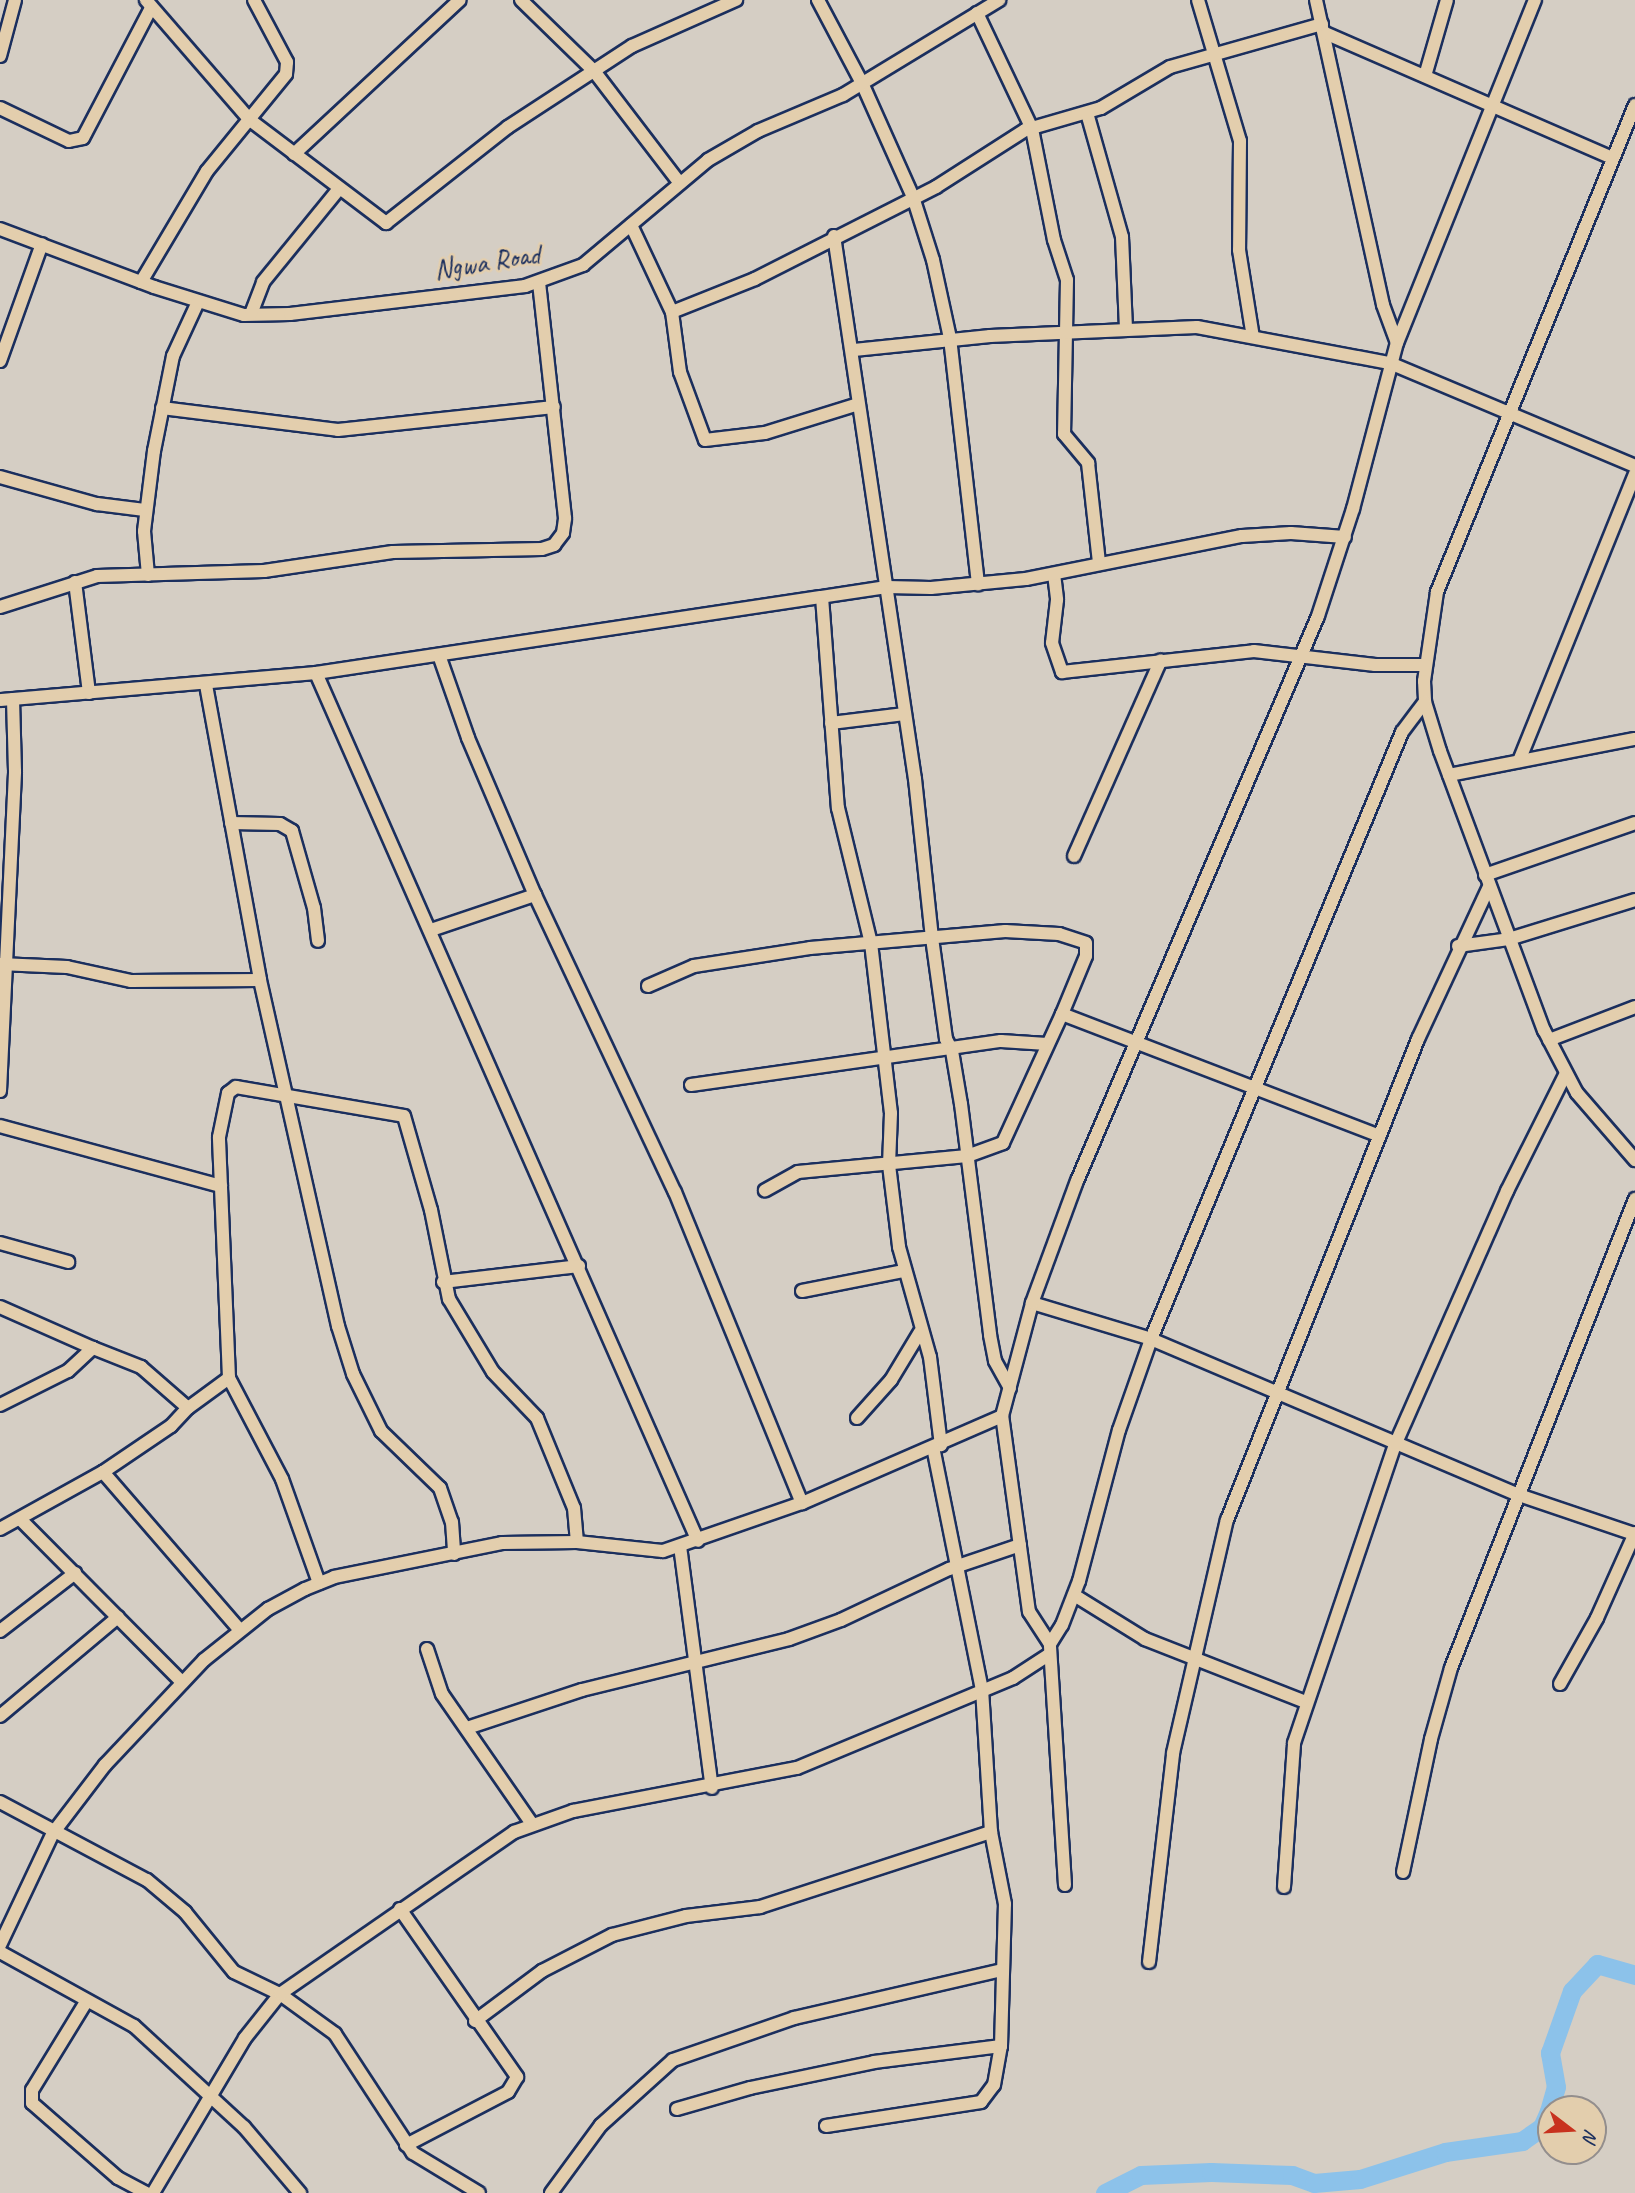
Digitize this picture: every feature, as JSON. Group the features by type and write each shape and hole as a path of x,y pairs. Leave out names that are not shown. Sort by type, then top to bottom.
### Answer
{"street":[{"path":"0,56 15,0"},
{"path":"141,282 208,171 287,69 254,0"},
{"path":"294,154 460,0"},
{"path":"521,0 539,5 594,71 678,181"},
{"path":"818,0 862,83 914,197 933,260 950,338 978,584"},
{"name":"Ngwa Road","path":"0,229 198,302 251,314 290,314 539,282 583,265 678,181 758,131 862,83 999,0"},
{"path":"1198,0 1217,53 1243,162 1239,250 1253,337"},
{"path":"1316,0 1383,305 1397,342"},
{"path":"1425,76 1447,0"},
{"path":"1065,1885 1050,1649 1028,1612 1002,1416 1032,1303 1135,1044 1301,657 1345,537 1397,342 1535,0"},
{"path":"0,108 69,141 83,138 148,4 250,120 378,220 392,222 508,127 632,46 731,1"},
{"path":"976,13 1032,129 1054,240 1067,280 1069,331 1065,434 1088,463 1100,563"},
{"path":"673,312 755,279 914,197 1032,129 1087,113 1122,98 1159,73 1217,53 1324,29 1613,158"},
{"path":"1635,104 1437,592 1424,664 1425,702 1449,775 1549,1041 1566,1075 1593,1116 1635,1160"},
{"path":"1087,113 1122,237 1126,328"},
{"path":"251,314 264,282 338,190"},
{"path":"631,225 673,312 680,372 705,440 765,433 858,404"},
{"path":"834,236 854,350 858,404 887,587 932,938 946,1039 952,1051 990,1335 995,1361 1010,1388"},
{"path":"0,361 42,244"},
{"path":"0,607 97,576 294,569 393,552 549,547 561,538 565,528 539,282"},
{"path":"148,575 145,510 162,408 173,356 198,302"},
{"path":"854,350 950,338 1183,326 1390,362 1635,466"},
{"path":"162,408 338,430 554,407"},
{"path":"1519,761 1635,474"},
{"path":"0,477 97,504 145,510"},
{"path":"0,1091 3,964 15,771 7,699 206,685 316,673 887,587 978,584 1054,575 1100,563 1242,536 1291,533 1345,537"},
{"path":"1054,575 1057,600 1052,643 1062,672 1254,651 1375,665 1424,664"},
{"path":"75,582 89,693"},
{"path":"822,597 841,826 871,943 891,1114 890,1165 904,1271 934,1379 937,1447 982,1690 991,1832 1003,1883 1001,2046 994,2085 981,2102 826,2126"},
{"path":"439,655 468,738 535,895 675,1192 802,1503"},
{"path":"1074,856 1161,660"},
{"path":"316,673 431,930 533,1172 579,1266 698,1541"},
{"path":"206,685 260,980 288,1094 320,1256 352,1374 381,1430 440,1489 452,1521 454,1553"},
{"path":"153,2193 210,2095 280,1994 400,1909 533,1824 573,1811 712,1788 835,1755 1013,1678 1050,1649 1074,1595 1119,1430 1151,1339 1402,732 1425,702"},
{"path":"831,723 904,714"},
{"path":"1449,775 1635,739"},
{"path":"231,823 280,824 292,831 314,908 318,942"},
{"path":"1149,1962 1173,1753 1227,1520 1379,1136 1458,946 1487,881 1635,823"},
{"path":"431,930 535,895"},
{"path":"1458,946 1509,939 1635,900"},
{"path":"648,986 709,962 871,943 1020,931 1083,940 1086,956 1003,1143 967,1156 798,1172 765,1190"},
{"path":"3,964 67,967 131,981 260,980"},
{"path":"1549,1041 1635,1007"},
{"path":"1062,1014 1379,1136"},
{"path":"691,1085 952,1051 1001,1041 1047,1044"},
{"path":"1284,1888 1288,1792 1294,1743 1395,1445 1507,1191 1566,1075"},
{"path":"319,1583 282,1479 229,1378 219,1137 230,1089 288,1094 404,1116 431,1210 443,1282 456,1313 493,1372 537,1418 574,1507 578,1542"},
{"path":"0,1126 221,1186"},
{"path":"1404,1872 1431,1738 1451,1668 1635,1199"},
{"path":"0,1243 68,1262"},
{"path":"443,1282 579,1266"},
{"path":"802,1291 904,1271"},
{"path":"1032,1303 1151,1339 1395,1445 1519,1495 1635,1533 1597,1618 1560,1684"},
{"path":"0,1307 141,1367 188,1408"},
{"path":"857,1418 891,1380 920,1332"},
{"path":"0,1405 68,1371 93,1348"},
{"path":"0,1529 103,1472 171,1426 188,1408 229,1378"},
{"path":"0,1945 3,1930 53,1833 105,1765 182,1682 240,1630 319,1583 502,1543 578,1542 663,1551 802,1503 937,1447 1002,1416"},
{"path":"103,1472 240,1630"},
{"path":"20,1519 182,1682"},
{"path":"467,1728 582,1690 799,1636 958,1566 1020,1545"},
{"path":"680,1546 699,1660 712,1788"},
{"path":"0,1631 75,1573"},
{"path":"1074,1595 1124,1629 1307,1702"},
{"path":"3,1706 118,1617"},
{"path":"427,1649 442,1694 533,1824"},
{"path":"0,1802 53,1833 147,1880 185,1912 234,1972 280,1994 335,2034 406,2145 455,2189 480,2193"},
{"path":"475,2021 542,1971 612,1935 686,1916 760,1907 991,1832"},
{"path":"400,1909 475,2021 510,2062 516,2082 480,2108 406,2145"},
{"path":"0,1952 86,2002 134,2026 244,2127 300,2193"},
{"path":"551,2193 601,2125 673,2060 794,2018 1002,1970"},
{"path":"86,2002 32,2090 32,2103 118,2178 146,2193"},
{"path":"677,2109 750,2088 874,2062 1001,2046"}],"waterway":[{"path":"1105,2193 1141,2175 1211,2172 1292,2175 1314,2183 1360,2179 1445,2152 1522,2141 1542,2127 1549,2111 1556,2087 1550,2053 1572,1991 1597,1964 1635,1975"}]}
